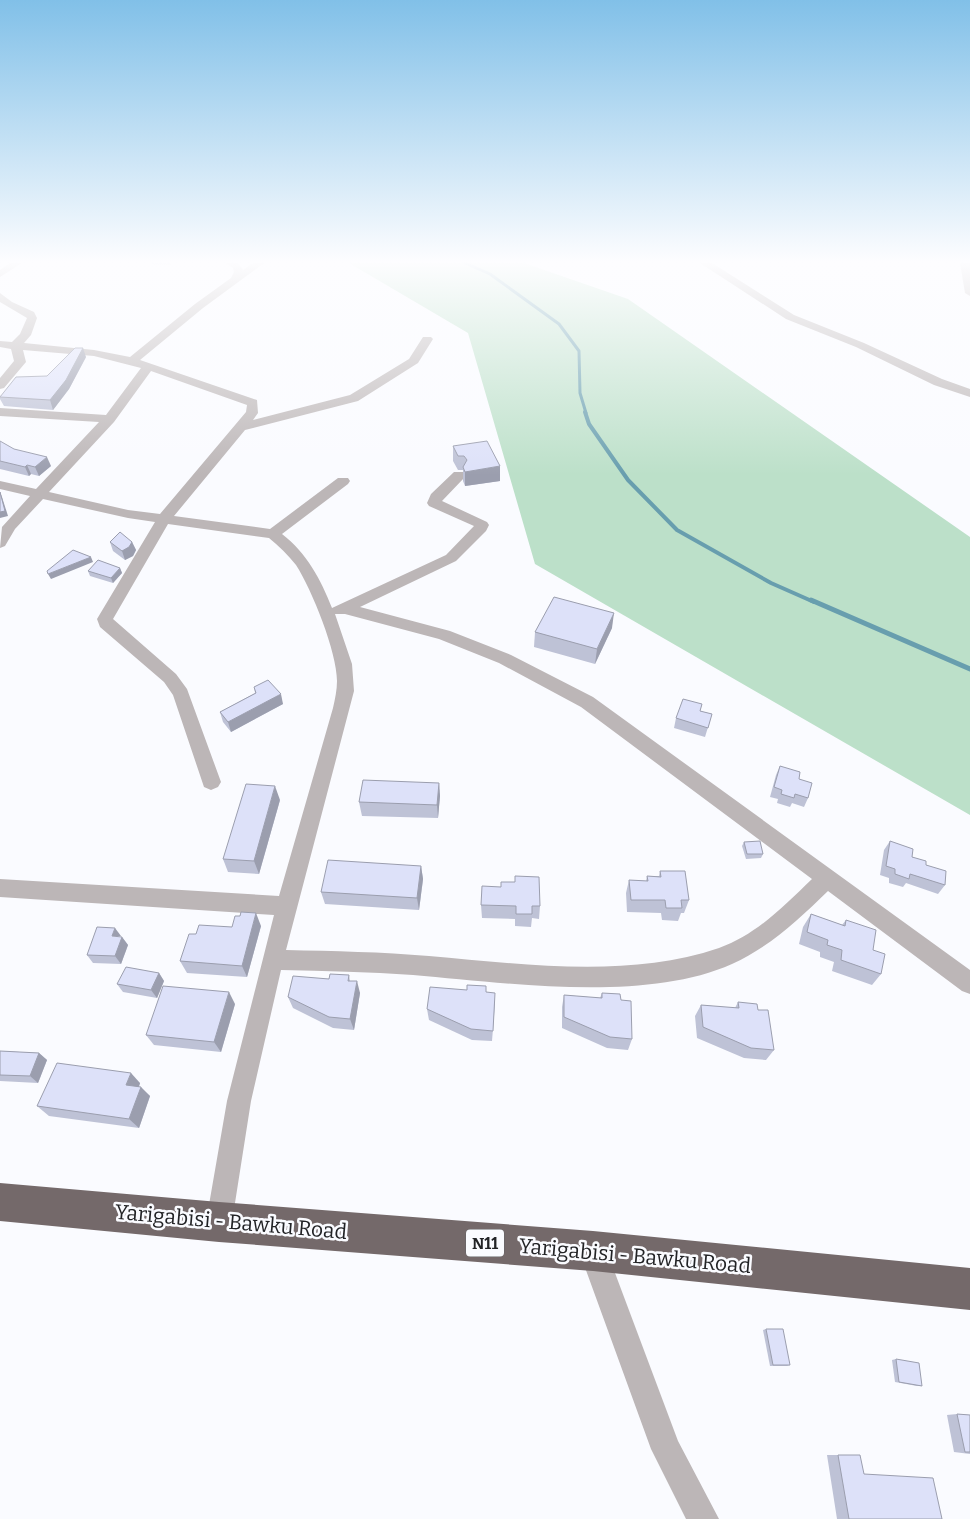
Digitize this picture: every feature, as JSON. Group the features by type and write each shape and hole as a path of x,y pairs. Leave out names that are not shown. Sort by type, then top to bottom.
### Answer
{"highway":[{"name":"Yarigabisi - Bawku Road","path":"0,1202 219,1222 593,1251 970,1289"}],"street":[{"path":"15,345 25,334"},
{"path":"132,361 165,334"},
{"path":"833,334 938,382 970,393"},
{"path":"240,427 354,398 414,361 427,339"},
{"path":"0,344 94,353 132,361 253,403 254,409 163,520 105,619 106,622 170,678 181,694 211,782"},
{"path":"0,385 20,362 20,354 15,345"},
{"path":"0,543 14,520 109,419 148,367"},
{"path":"0,412 109,419"},
{"path":"335,612 451,558 481,528 482,525 477,522 434,503 436,497 460,474"},
{"path":"273,534 343,481"},
{"path":"0,485 39,495 163,520 273,534 286,542 301,560 316,586 335,612 346,682 342,708 272,960 239,1101 219,1222"},
{"path":"335,612 444,635 505,659 587,702 970,983"},
{"path":"272,960 390,963 585,977 647,973 702,963 760,938 828,878"},
{"path":"0,888 286,906"},
{"path":"593,1251 666,1449 703,1519"}],"green space":[{"path":"468,334 678,334 970,537 970,815 535,564"}],"building":[{"path":"75,348 83,348 66,380 50,400 0,397 16,377 47,376"},
{"path":"0,441 14,449 47,457 35,467 27,465 25,467 0,461"},
{"path":"487,441 500,466 465,472 463,467 467,460 464,456 458,456 453,446"},
{"path":"0,492 5,511 0,512"},
{"path":"120,532 132,542 129,547 122,551 110,542"},
{"path":"73,550 91,557 48,574 47,571"},
{"path":"98,560 120,568 111,578 88,571"},
{"path":"554,597 614,613 597,649 535,632"},
{"path":"268,680 281,694 228,722 220,712 256,693 254,687"},
{"path":"683,699 702,704 700,711 712,714 708,728 676,718"},
{"path":"780,766 800,772 799,779 812,783 808,798 795,794 794,798 781,794 782,790 774,787"},
{"path":"363,780 439,783 437,805 359,802"},
{"path":"246,784 275,786 254,861 223,859"},
{"path":"760,841 763,854 747,854 744,842"},
{"path":"890,841 913,849 912,857 926,861 926,865 946,871 945,885 910,874 909,879 895,874 895,869 886,866"},
{"path":"328,860 421,866 417,898 321,892"},
{"path":"660,871 685,871 689,900 681,900 682,908 666,908 665,900 631,900 629,880 648,881 647,876 661,877"},
{"path":"515,876 539,877 540,906 532,906 532,914 516,914 516,906 481,905 482,886 501,887 501,882 515,882"},
{"path":"241,912 256,913 242,966 180,961 189,934 196,934 199,925 232,927 235,916 240,916"},
{"path":"811,914 845,926 846,920 876,930 873,950 885,954 881,974 841,960 842,950 827,945 828,940 807,932"},
{"path":"97,927 115,928 112,936 122,937 115,956 87,955"},
{"path":"126,967 159,973 151,990 117,984"},
{"path":"330,974 349,975 348,981 357,981 350,1019 329,1017 288,997 293,976 329,979"},
{"path":"467,985 486,986 486,992 495,993 493,1031 471,1029 427,1009 430,987 467,990"},
{"path":"163,986 229,992 214,1042 146,1035"},
{"path":"602,993 620,994 621,1000 631,1001 632,1039 610,1037 564,1017 564,995 602,998"},
{"path":"738,1002 757,1004 758,1010 768,1010 774,1050 751,1048 703,1027 701,1005 739,1008"},
{"path":"0,1051 39,1053 30,1076 0,1075"},
{"path":"57,1063 131,1073 126,1085 141,1087 129,1119 37,1106"},
{"path":"766,1329 783,1329 790,1365 773,1365"},
{"path":"896,1359 919,1363 922,1386 899,1382"},
{"path":"957,1414 970,1415 970,1452 965,1452"},
{"path":"838,1455 860,1455 864,1474 933,1478 942,1519 849,1519"}],"waterway":[{"path":"566,334 579,351 580,393 586,413"},
{"path":"585,412 589,424 628,480 677,530 771,583 814,602"},
{"path":"811,600 970,669"}]}
